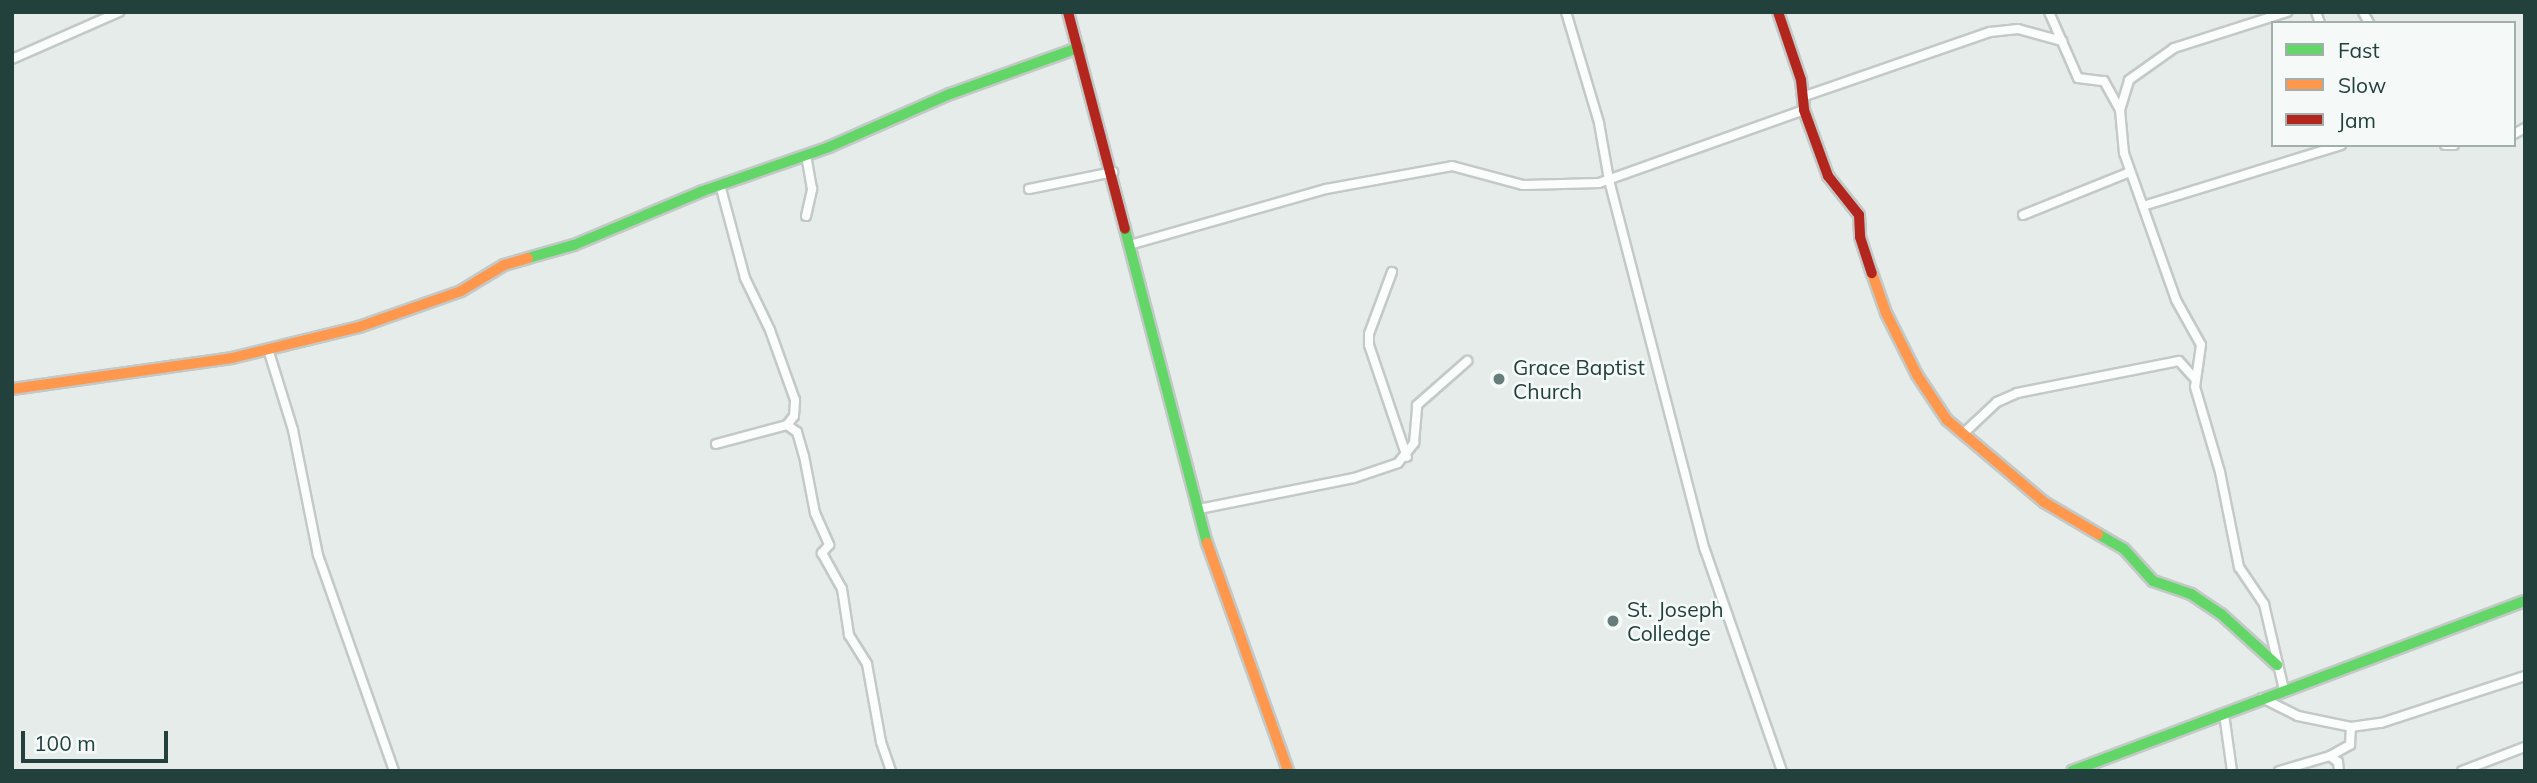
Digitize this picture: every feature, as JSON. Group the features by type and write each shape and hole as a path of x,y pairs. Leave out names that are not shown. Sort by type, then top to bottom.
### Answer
{"main road":[{"path":"1068,12 1133,244 1199,509 1288,771"},
{"path":"1778,12 1805,96 1804,110 1828,176 1859,215 1870,268 1896,334 1929,396 1947,420 1965,432 2044,502 2124,550 2152,581 2191,594 2221,614 2277,665"},
{"path":"12,389 94,380 268,349 359,327 461,291 505,265 574,244 720,186 806,156 950,94 1078,48"},
{"path":"2072,771 2525,601"}],"street":[{"path":"12,59 119,12"},
{"path":"1566,12 1599,123 1609,180 1705,550 1782,771"},
{"path":"2049,12 2078,78 2104,82 2120,110"},
{"path":"2284,690 2264,604 2239,567 2195,379 2201,345 2176,300 2130,172 2122,144 2120,110 2129,80 2174,48 2287,12"},
{"path":"1805,96 1990,32 2018,29 2062,41"},
{"path":"1133,244 1326,189 1452,166 1523,185 1577,187 1609,180 1804,110"},
{"path":"2143,206 2335,147"},
{"path":"806,156 812,189 806,216"},
{"path":"1029,189 1113,172"},
{"path":"2023,215 2130,172"},
{"path":"716,444 787,425 794,416 795,400 745,278 720,186"},
{"path":"1392,272 1369,334 1369,345 1407,457"},
{"path":"268,349 293,429 318,555 394,771"},
{"path":"1199,509 1372,473 1407,457 1414,443 1417,405 1467,361"},
{"path":"1965,432 1997,402 2017,393 2179,361 2195,379"},
{"path":"787,425 797,432 815,513 829,545 822,553 842,589 849,635 867,664 881,742 891,771"},
{"path":"2262,698 2298,716 2351,727 2381,723 2525,676"},
{"path":"2224,714 2232,771"},
{"path":"2279,771 2330,756 2350,745 2351,727"},
{"path":"2462,771 2525,747"},
{"path":"2330,756 2338,762 2339,771"}],"traffic: fast":[{"path":"528,258 574,245 703,191 829,147 950,94 1078,48"},
{"path":"1125,229 1207,543"},
{"path":"2098,534 2124,549 2153,581 2191,594 2221,614 2277,665"},
{"path":"2072,771 2525,601"}],"traffic: slow":[{"path":"12,389 232,358 359,327 461,291 504,265 528,258"},
{"path":"1872,273 1886,313 1917,375 1947,420 2044,502 2098,534"},
{"path":"1207,543 1288,771"}],"traffic: jam":[{"path":"1068,12 1125,229"},
{"path":"1778,12 1801,80 1804,110 1828,176 1859,215 1860,237 1872,273"}],"place":[{"name":"Grace Baptist Church","path":"1499,379"},
{"name":"St. Joseph Colledge","path":"1613,621"}]}
